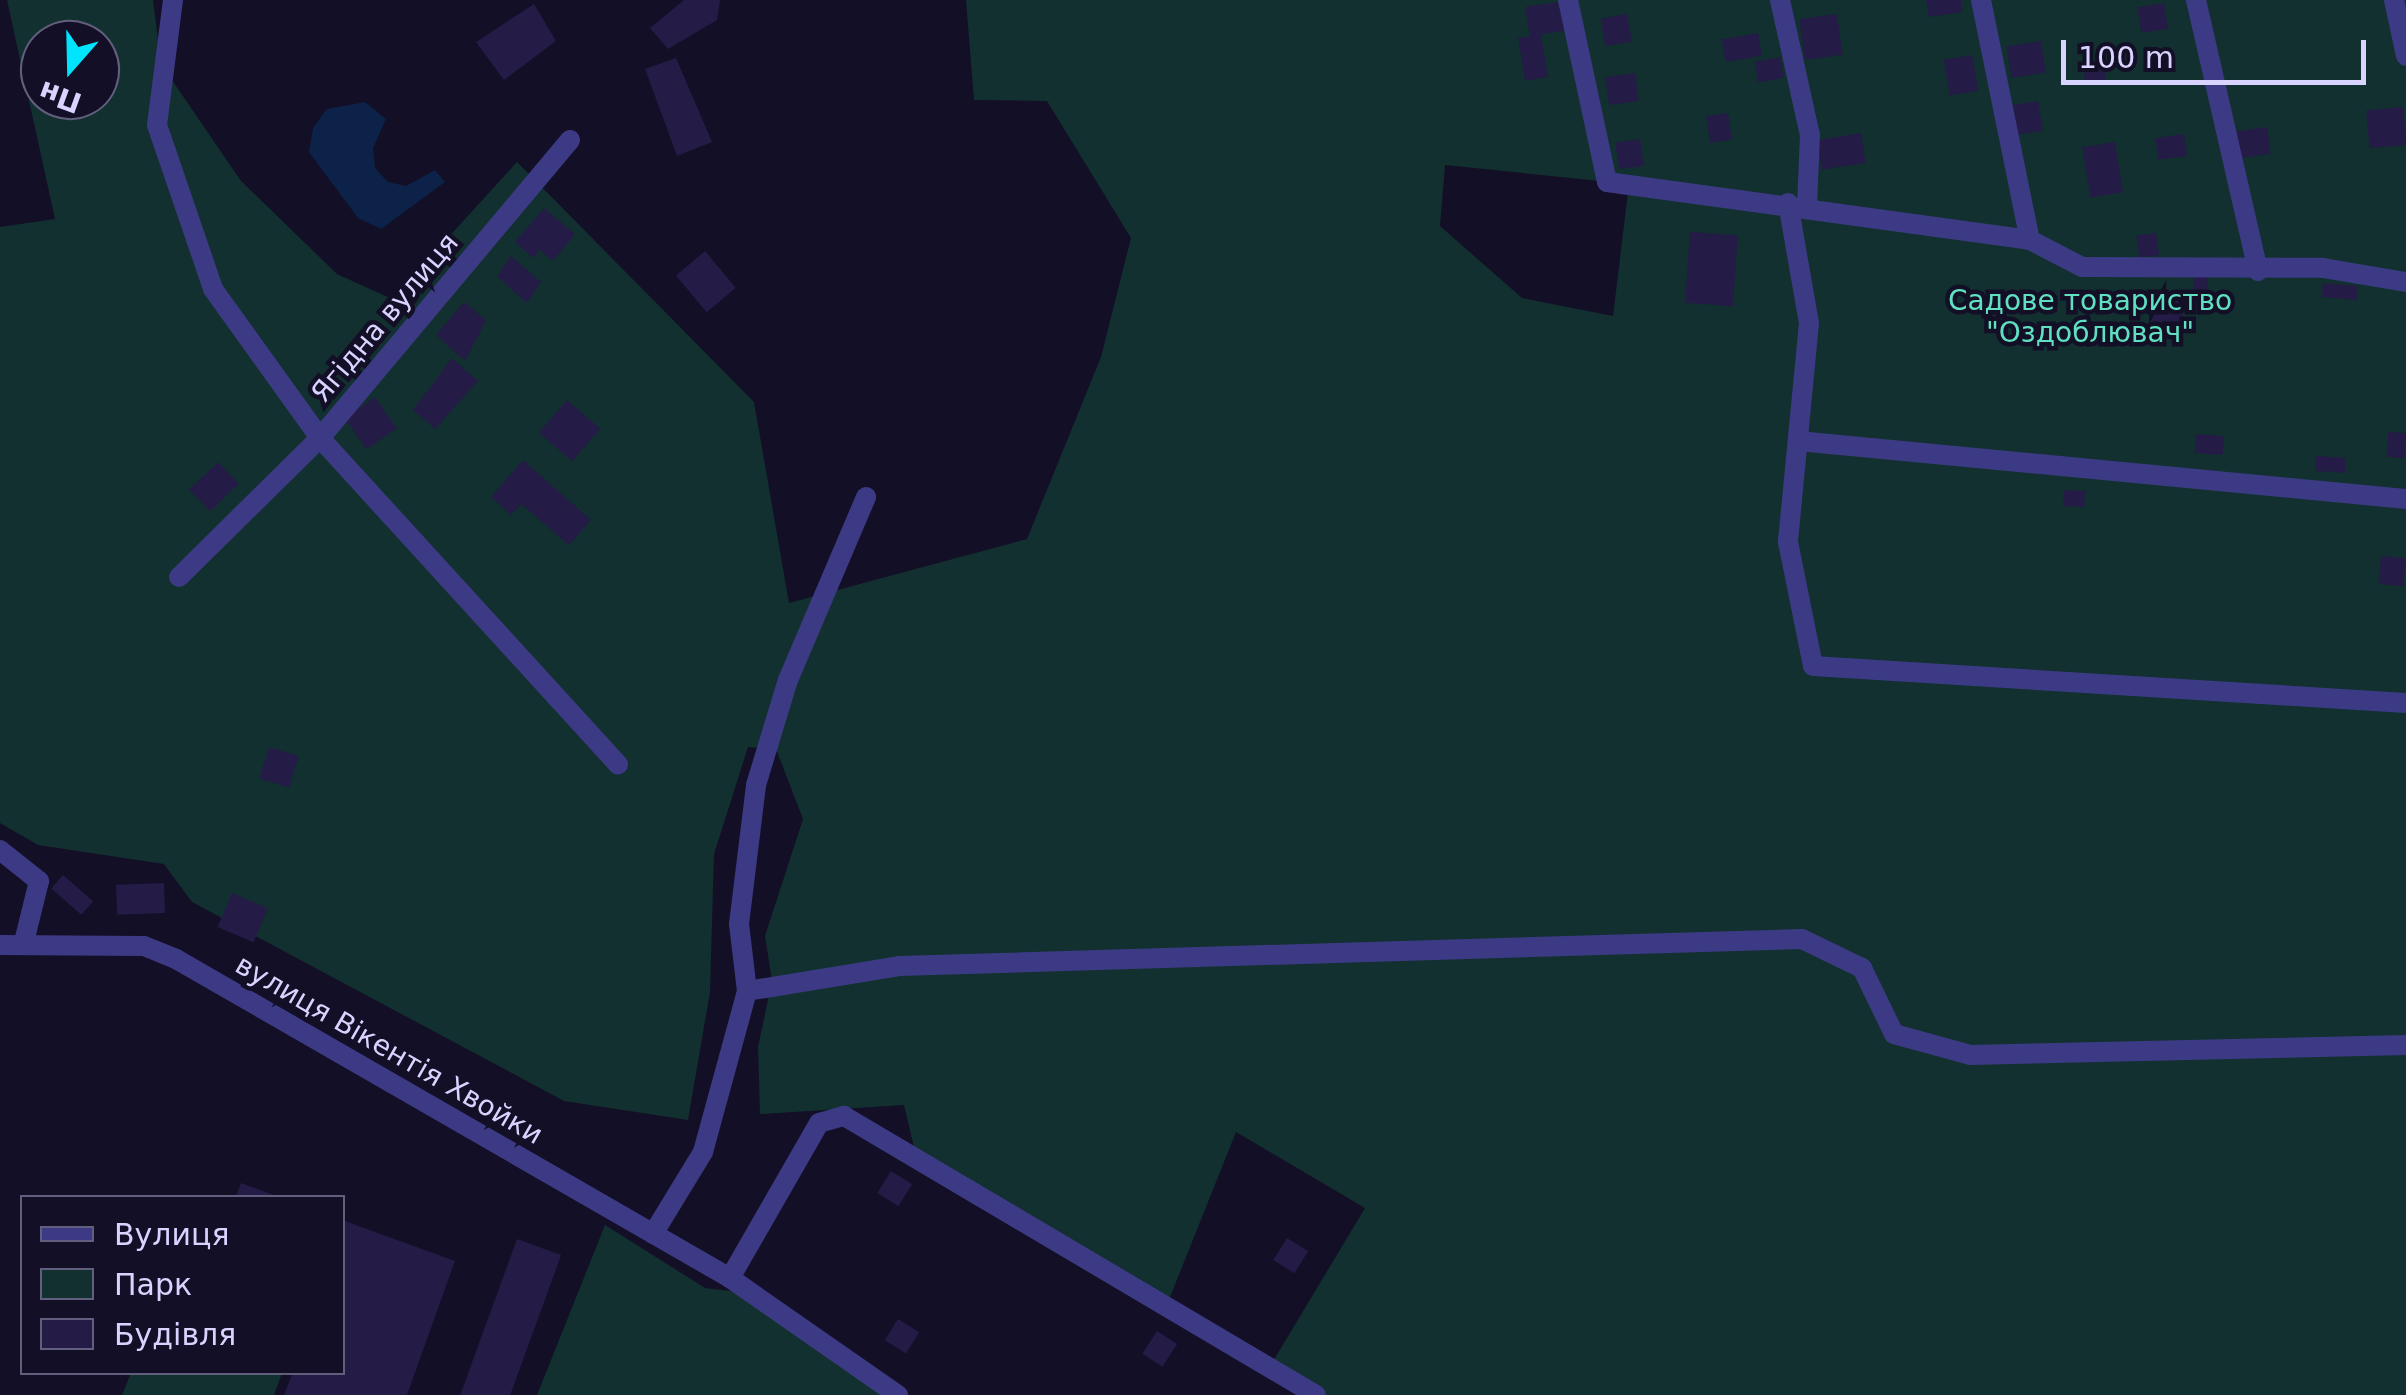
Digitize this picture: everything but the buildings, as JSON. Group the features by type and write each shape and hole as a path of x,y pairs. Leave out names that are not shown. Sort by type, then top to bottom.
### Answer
{"street":[{"name":"Ягідна вулиця","path":"173,0 157,126 163,144 213,289 320,438 570,140"},
{"path":"1568,0 1607,182 1798,204 2030,240 2082,267 2258,271 2323,268 2406,282"},
{"path":"1780,0 1810,136 1798,204 1808,323 1788,542 1813,666 2406,703"},
{"path":"1981,0 2030,240"},
{"path":"2196,0 2258,271"},
{"path":"2394,0 2406,56"},
{"path":"179,577 320,438 618,764"},
{"path":"1798,441 2406,499"},
{"path":"653,1234 704,1152 747,992 739,924 756,785 788,680 866,497"},
{"path":"0,850 38,881 24,942"},
{"path":"747,992 899,966 1802,939 1862,968 1894,1034 1970,1054 2406,1044"},
{"name":"вулиця Вікентія Хвойки","path":"0,944 144,946 176,959 730,1278 898,1395"},
{"path":"730,1278 819,1123 844,1116 1316,1395"}],"green space":[{"name":"Садове товариство \"Оздоблювач\"","path":"7,0 153,0 161,64 241,181 337,274 392,299 517,162 754,402 789,603 1027,539 1101,357 1131,238 1047,101 974,100 966,0 2406,0 2406,1395 1316,1395 1269,1368 1365,1208 1236,1132 1166,1307 918,1164 904,1105 760,1114 758,1047 772,981 765,936 803,819 776,749 748,747 714,854 710,992 688,1120 564,1101 192,902 164,864 38,845 0,823 0,227 55,219 33,120 120,120 120,20 20,20 20,59","holes":["1445,165 1629,184 1613,316 1522,298 1440,226"]},
{"path":"605,1225 705,1288 755,1294 898,1395 537,1395"},
{"path":"130,1375 281,1375 274,1395 122,1395"}],"water":[{"path":"365,102 386,119 373,148 375,168 388,182 406,186 435,170 445,182 381,229 358,218 309,152 313,128 327,109"}]}
